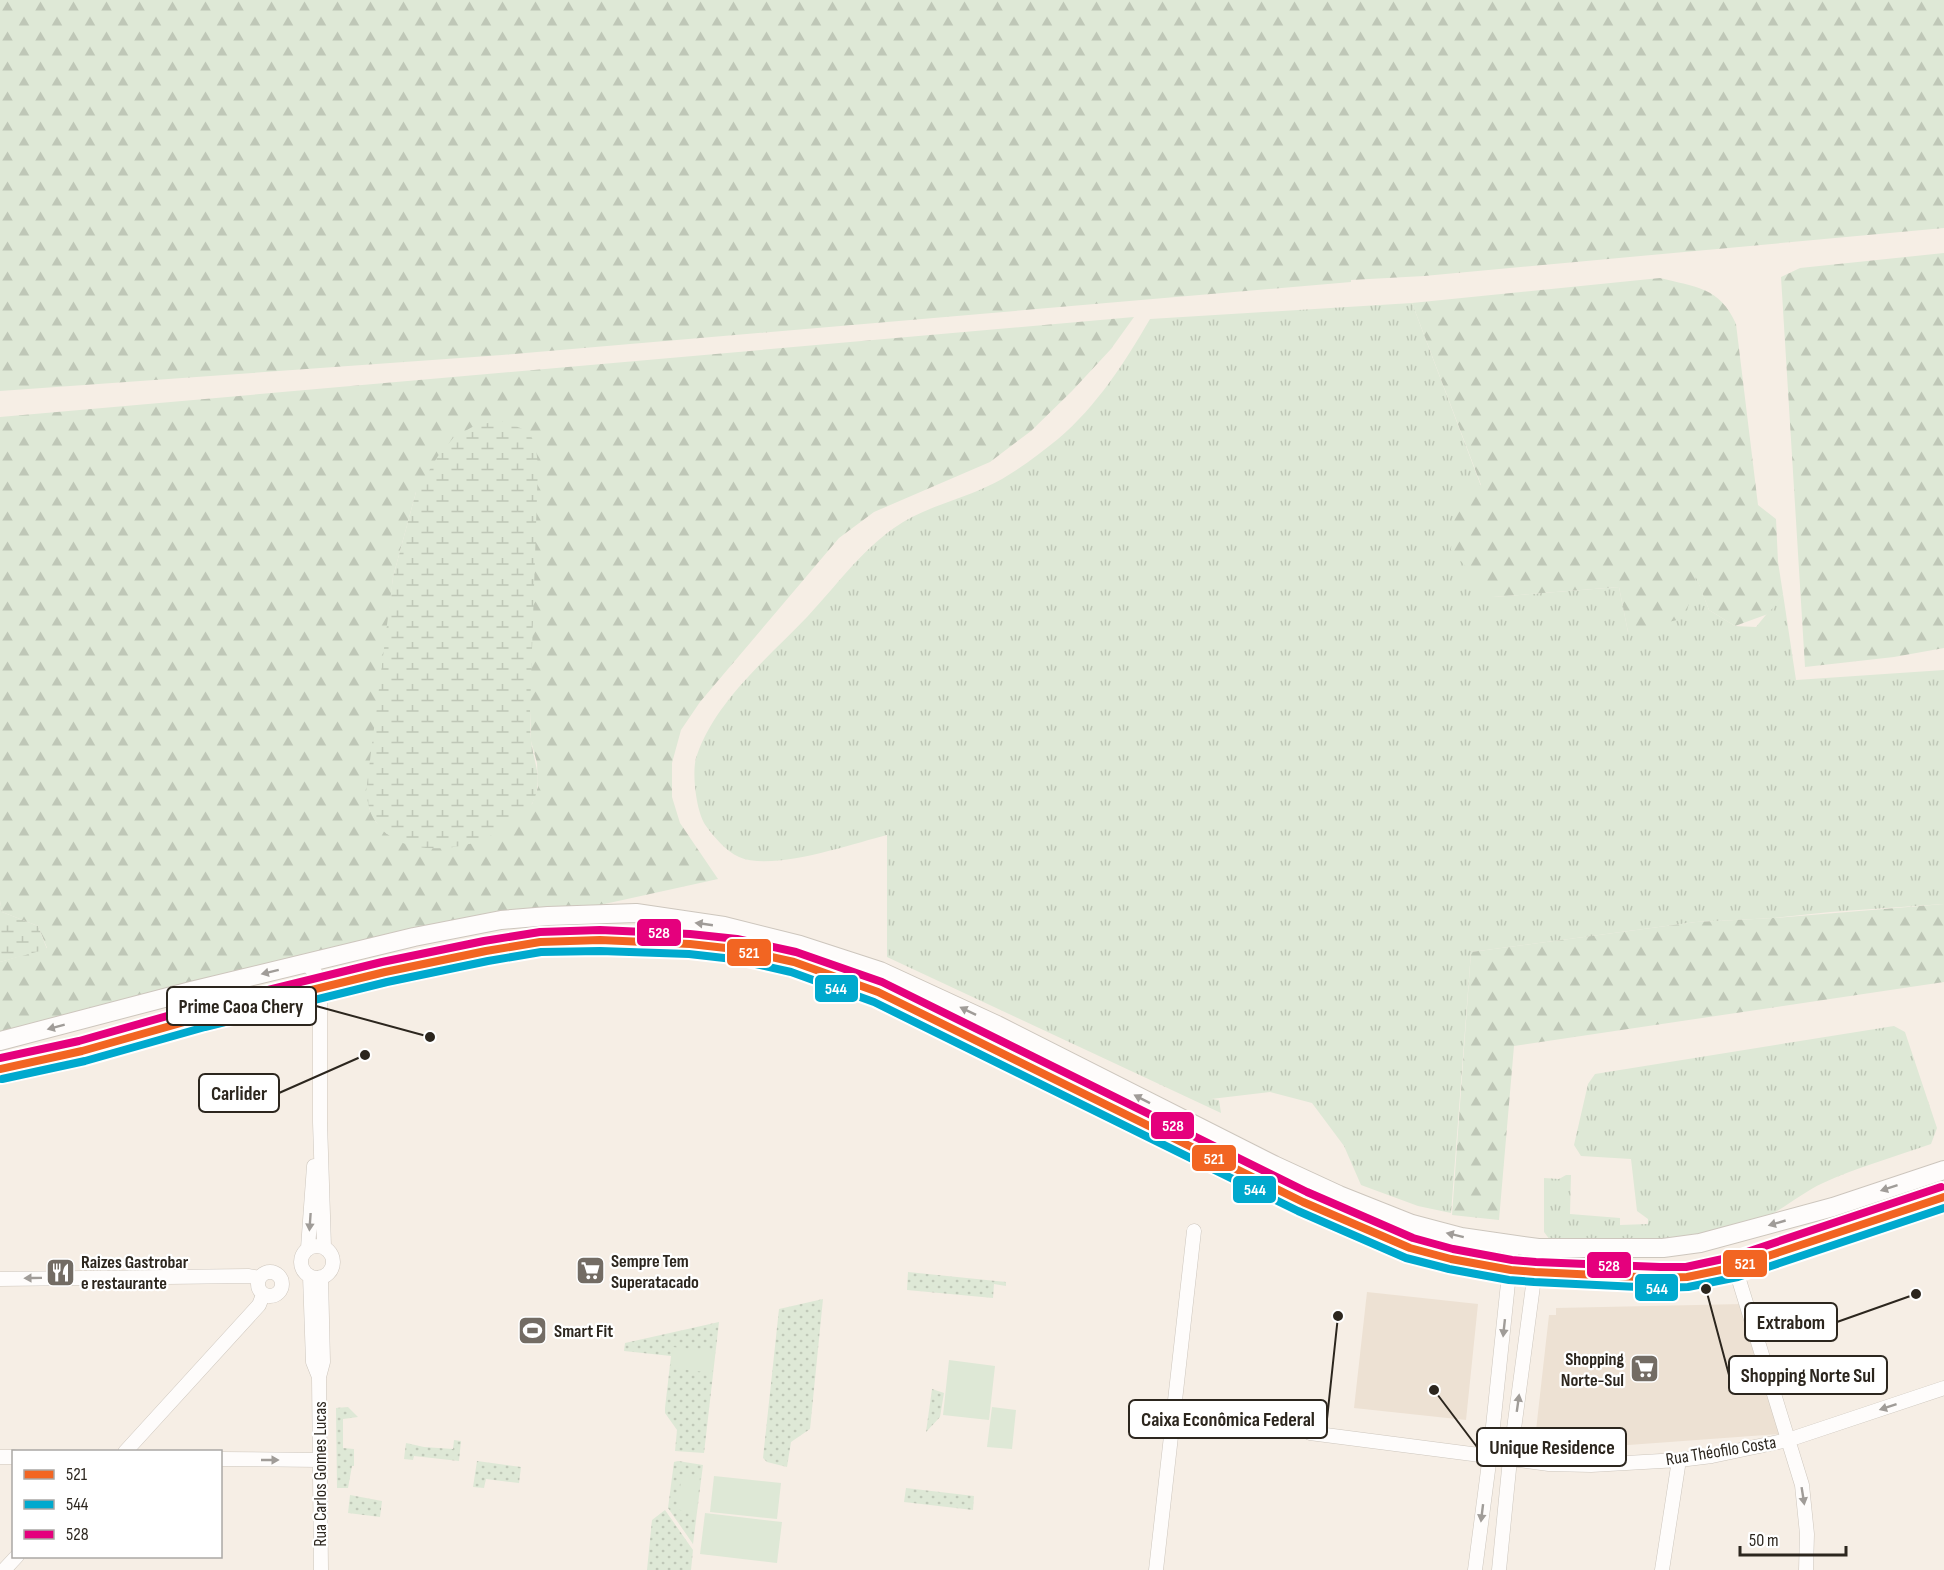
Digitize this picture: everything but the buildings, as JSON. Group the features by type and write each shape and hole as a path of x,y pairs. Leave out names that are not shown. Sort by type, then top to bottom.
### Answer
{"main road":[{"path":"0,1041 191,991 414,937 501,920 636,914 724,927 789,942 880,971 940,998 1274,1165 1339,1195 1412,1224 1461,1237 1538,1248 1663,1248 1700,1243 1833,1207 1944,1170"},
{"path":"0,1070 82,1051 201,1017 396,969 540,942 600,940 690,944 794,962 848,980 912,1007 1210,1158 1303,1202 1410,1248 1451,1259 1535,1272 1660,1278 1687,1277 1735,1267 1944,1197"}],"street":[{"name":"Rua Carlos Gomes Lucas","path":"306,963 316,974 320,988 320,1122 324,1247 332,1255 333,1266 327,1275 311,1274"},
{"name":"Rua Carlos Gomes Lucas","path":"320,1122 314,1158 308,1248 302,1257 311,1274 313,1362 320,1377 321,1570"},
{"path":"1156,1570 1194,1231"},
{"path":"308,1248 319,1245 324,1247"},
{"path":"1475,1570 1490,1455 1512,1245"},
{"path":"1499,1570 1510,1459 1538,1248"},
{"path":"1735,1267 1802,1485 1806,1570"},
{"path":"266,1272 274,1273 281,1279 282,1287 271,1297 264,1295 258,1287 259,1278 266,1272"},
{"path":"281,1279 311,1274"},
{"path":"0,1279 249,1276 259,1278"},
{"path":"127,1450 259,1305 264,1295"},
{"name":"Rua Théofilo Costa","path":"1310,1433 1549,1464 1591,1465 1678,1460 1712,1456 1788,1440 1944,1388"},
{"path":"222,1460 320,1460"},
{"path":"1662,1570 1678,1460"},
{"path":"4,1570 16,1558"}],"shaded area":[{"path":"1367,1292 1478,1304 1466,1420 1354,1408"},
{"name":"Shopping Norte-Sul","path":"1743,1304 1779,1434 1601,1447 1534,1448 1549,1315 1556,1315 1556,1308"}],"green space":[{"path":"0,0 1944,0 1944,228 1424,276 1351,280 1351,282 502,355 0,391"},
{"path":"1944,253 1944,648 1894,657 1805,667 1781,277 1800,268"},
{"path":"1660,278 1705,290 1722,302 1736,324 1758,505 1776,519 1778,562 1783,594 1768,614 1735,626 1709,610 1696,577 1685,618 1628,632 1619,587 1493,597 1451,550 1455,495 1481,485 1412,303"},
{"path":"1412,303 1481,486 1493,597 1619,587 1628,632 1696,576 1709,610 1735,626 1756,627 1783,594 1796,680 1944,670 1944,904 1696,922 1471,952 1451,1213 1418,1206 1361,1185 1344,1146 1312,1103 1270,1092 1211,1099 1219,1100 1221,1113 887,957 887,835 791,859 753,861 739,857 717,839 702,820 697,802 694,770 697,755 706,735 730,698 859,558 882,537 905,521 1005,477 1058,439 1098,398 1150,319"},
{"path":"1134,317 1111,349 1072,391 1031,431 990,462 874,512 839,538 700,702 681,730 672,763 672,797 680,823 718,879 0,1037 0,962 47,948 38,926 2,912 0,901 0,417","holes":["416,492 530,711 531,741 537,763 538,787 532,804 387,834 376,822 369,808 393,577"]},
{"path":"500,421 518,427 529,434 535,445 538,465 530,711 531,739 538,785 531,805 494,834 482,840 455,847 425,848 397,840 386,833 370,811 366,792 393,577 416,492 438,456 454,437 476,425"},
{"path":"0,901 2,912 38,926 47,949 0,962"},
{"path":"1944,904 1944,982 1514,1046 1499,1220 1452,1215 1471,952 1696,922"},
{"path":"1894,1026 1905,1032 1937,1128 1931,1144 1835,1178 1759,1220 1735,1228 1683,1237 1629,1240 1550,1240 1544,1232 1544,1178 1559,1179 1566,1175 1571,1175 1570,1214 1620,1218 1620,1225 1648,1224 1648,1219 1637,1211 1631,1159 1581,1156 1574,1145 1588,1084 1595,1074"},
{"path":"908,1272 1006,1282 1006,1286 994,1284 993,1298 907,1290"},
{"path":"823,1299 810,1429 791,1442 787,1467 767,1462 763,1458 779,1309"},
{"path":"719,1322 704,1453 675,1451 677,1430 665,1413 671,1356 624,1351 625,1343"},
{"path":"673,1347 715,1352 712,1373 671,1368"},
{"path":"949,1360 995,1366 989,1420 943,1415"},
{"path":"932,1389 944,1393 940,1417 926,1432"},
{"path":"348,1407 358,1417 343,1419 343,1448 354,1449 354,1466 352,1466 348,1488 337,1488 336,1408"},
{"path":"992,1407 1016,1410 1012,1449 987,1447"},
{"path":"454,1440 461,1441 459,1461 414,1456 413,1460 404,1459 406,1443 453,1449"},
{"path":"477,1461 521,1467 519,1483 486,1479 484,1488 473,1487"},
{"path":"674,1462 703,1465 693,1544 668,1508"},
{"path":"682,1474 700,1477 697,1509 690,1513 677,1508"},
{"path":"714,1476 781,1483 777,1519 710,1512"},
{"path":"906,1488 974,1496 973,1510 904,1502"},
{"path":"350,1495 382,1501 380,1517 348,1513"},
{"path":"665,1510 693,1550 691,1570 647,1570 652,1520"},
{"path":"705,1513 782,1522 777,1563 700,1554"}],"transit line":[{"name":"528","path":"0,1058 79,1041 199,1007 382,962 484,941 540,932 600,930 690,934 737,939 796,952 882,982 1307,1192 1413,1238 1453,1249 1536,1262 1686,1267 1732,1257 1941,1187"},
{"name":"521","path":"0,1069 82,1051 202,1017 385,972 486,951 540,942 600,940 690,944 735,949 794,962 878,992 1303,1202 1410,1248 1451,1259 1535,1272 1660,1278 1687,1277 1735,1267 1944,1197"},
{"name":"544","path":"2,1079 85,1061 205,1027 387,982 488,961 541,952 689,954 733,959 791,972 874,1002 1298,1211 1406,1258 1449,1269 1509,1280 1534,1282 1659,1288 1688,1287 1738,1277 1944,1208"}],"place":[{"name":"Prime Caoa Chery","path":"430,1037"},
{"name":"Carlider","path":"365,1055"},
{"name":"Sempre Tem Superatacado","path":"590,1271"},
{"name":"Raizes Gastrobar e restaurante","path":"60,1272"},
{"name":"Shopping Norte Sul","path":"1706,1289"},
{"name":"Extrabom","path":"1916,1294"},
{"name":"Caixa Econômica Federal","path":"1338,1316"},
{"name":"Smart Fit","path":"533,1331"},
{"name":"Shopping Norte-Sul","path":"1645,1369"},
{"name":"Unique Residence","path":"1434,1390"}]}
